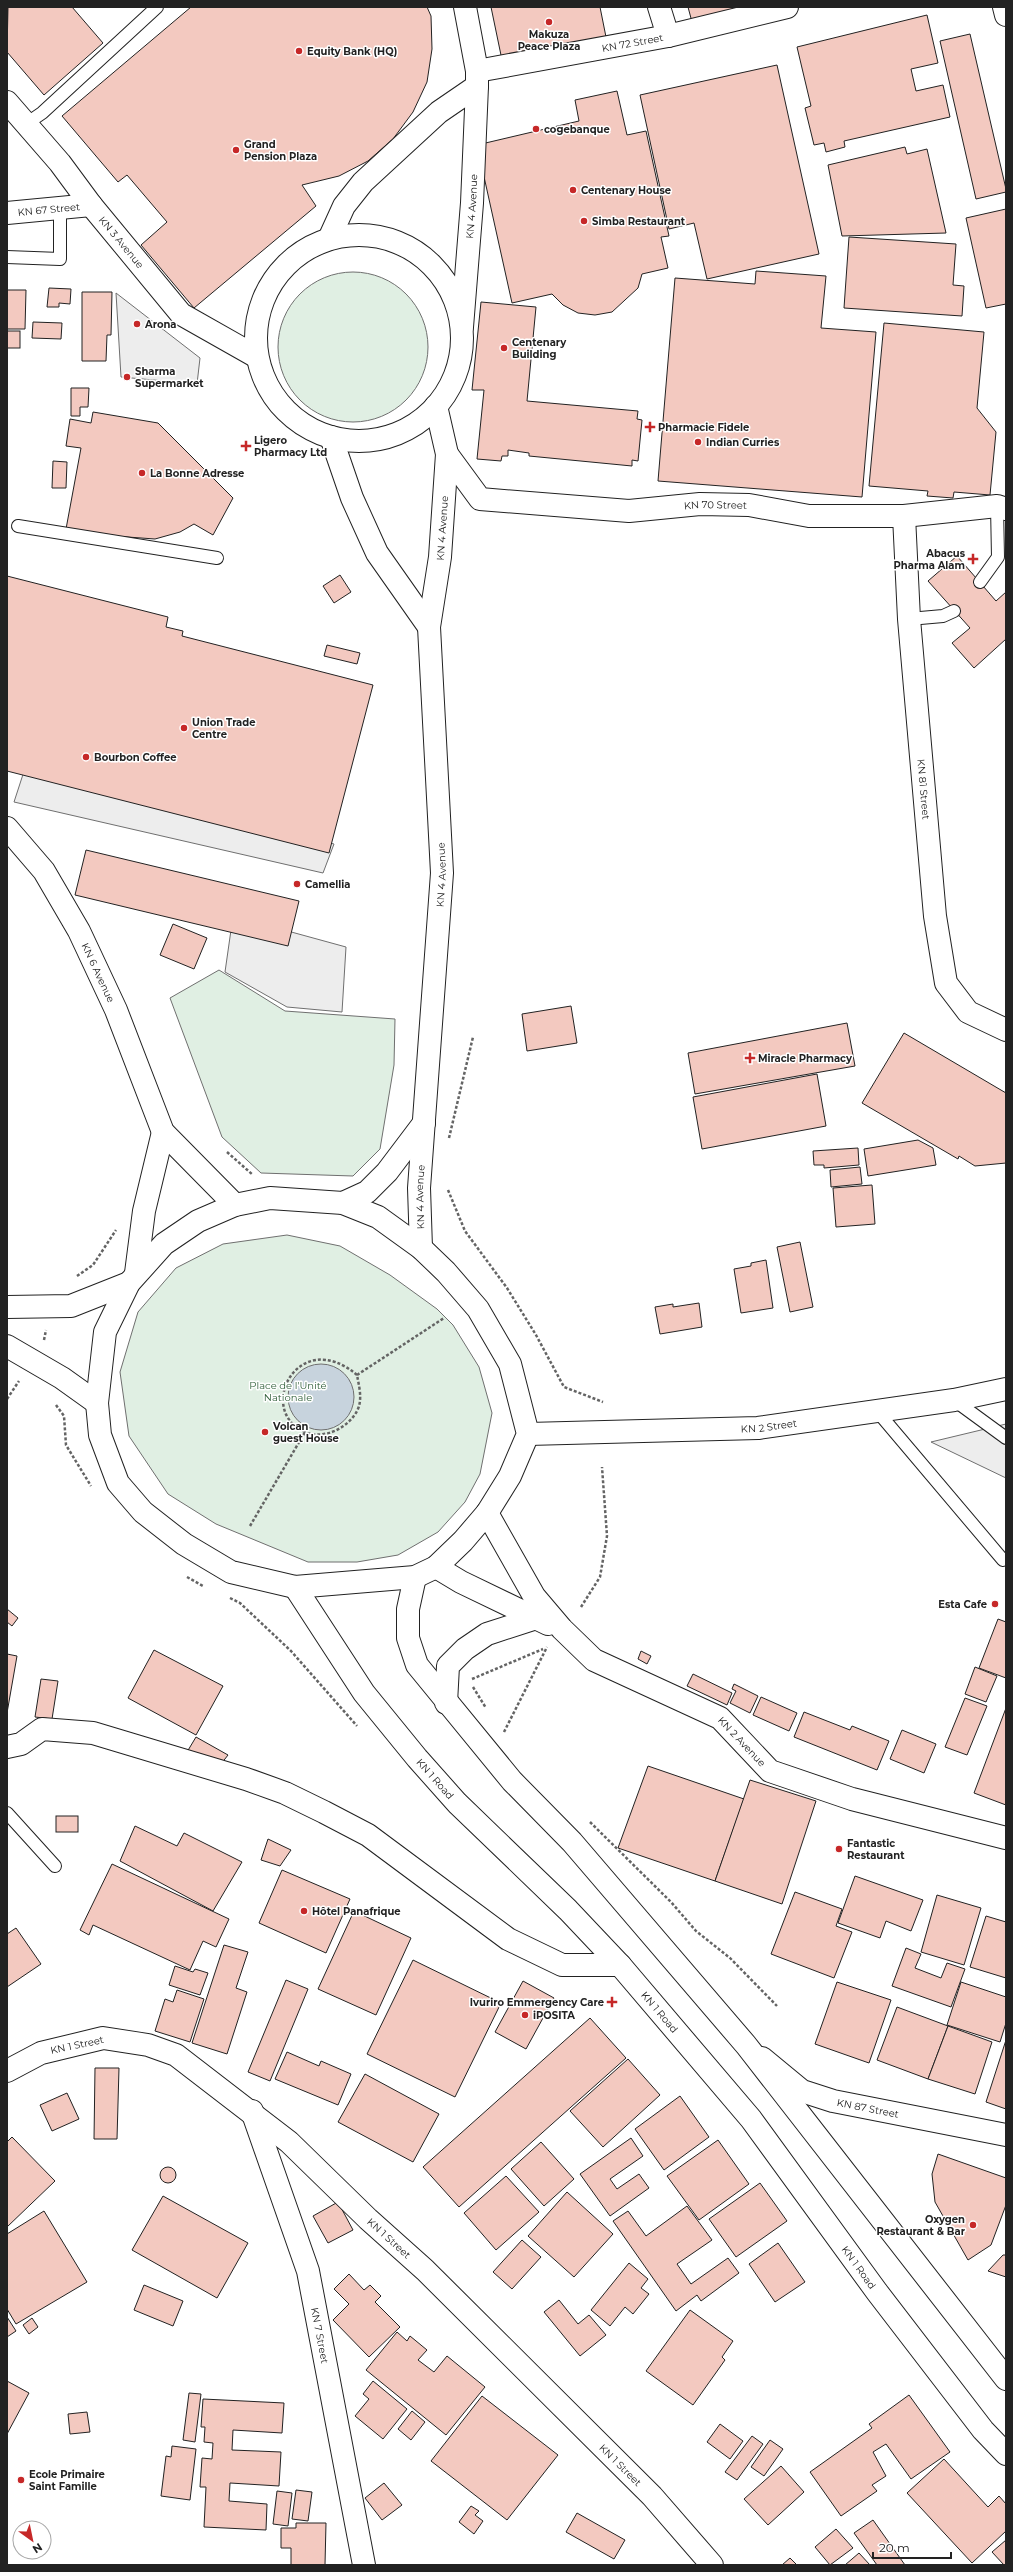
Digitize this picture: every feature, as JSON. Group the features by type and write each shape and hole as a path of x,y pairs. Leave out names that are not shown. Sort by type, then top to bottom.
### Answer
{"main road":[{"name":"KN 4 Avenue","path":"462,327 452,292 430,263 400,243 365,235 328,240 310,247 285,267 266,294 257,324 257,356 266,384 282,408 304,426 331,438 359,441 388,437 414,425 436,406 452,383 461,356 472,203 477,79 465,7"},
{"path":"659,7 668,36"},
{"name":"KN 72 Street","path":"477,79 668,36 787,7"},
{"path":"1004,7 1006,15"},
{"path":"328,240 344,206 363,182 477,79"},
{"name":"KN 3 Avenue","path":"7,102 60,163 90,205 181,314 257,356"},
{"name":"KN 67 Street","path":"7,213 90,205"},
{"name":"KN 4 Avenue","path":"421,1248 419,1188 442,873 429,627 440,557 447,454 436,406"},
{"path":"331,438 352,498 377,553 429,627"},
{"name":"KN 70 Street","path":"447,454 480,499 629,511 700,504 749,505 809,516 904,516 1001,507"},
{"name":"KN 81 Street","path":"904,516 909,619 935,916 946,983 968,1012 1006,1030"},
{"name":"KN 6 Avenue","path":"7,828 44,871 79,932 116,1010 163,1132 235,1205"},
{"path":"343,1204 367,1192 389,1169 424,1123"},
{"path":"133,1278 144,1211 163,1132"},
{"path":"270,1198 343,1204 378,1217 421,1248 478,1309 510,1364 528,1434 510,1476 487,1513 463,1541 436,1567 415,1577 295,1586 231,1572 184,1544 143,1512 118,1483 100,1435 97,1403 105,1332 133,1278 164,1244 198,1221 235,1205 270,1198"},
{"path":"7,1307 71,1306 133,1278"},
{"path":"7,1346 62,1378 97,1403"},
{"name":"KN 2 Street","path":"528,1434 758,1428 954,1400 1006,1389"},
{"name":"KN 2 Avenue","path":"487,1513 534,1596 562,1629 594,1660 720,1718 770,1771 852,1799 1006,1838"},
{"name":"KN 2 Avenue","path":"436,1567 533,1618 562,1629"},
{"path":"415,1577 408,1609 408,1638 417,1665 446,1703 512,1781 572,1842 746,2045 1006,2379"},
{"name":"KN 1 Road","path":"295,1586 364,1693 417,1758 457,1803 568,1910 620,1965 751,2119 882,2298 983,2430 1006,2454"},
{"path":"446,1703 448,1666 465,1649 487,1634 533,1618"},
{"path":"7,1747 21,1744 42,1729 94,1733 246,1779 285,1793 368,1836 508,1939 562,1965 620,1965"},
{"name":"KN 1 Street","path":"7,2071 42,2053 103,2038 148,2045 176,2055 252,2111 289,2142 368,2220 425,2270 462,2309 552,2395 652,2496 712,2565"},
{"name":"KN 87 Street","path":"746,2045 802,2091 833,2101 888,2113 947,2122 1006,2135"},
{"name":"KN 7 Street","path":"252,2111 308,2271 364,2565"}],"lane":[{"path":"26,124 42,113 157,7"},
{"path":"7,257 60,259 60,209"},
{"path":"980,582 998,557 1001,507"},
{"path":"18,526 217,558"},
{"path":"909,619 943,616 954,611"},
{"path":"954,1400 1006,1438"},
{"path":"877,1411 1003,1560"},
{"path":"7,1812 55,1866"}],"path":[{"path":"447,1144 473,1037"},
{"path":"448,1190 464,1231 511,1294 536,1335 564,1387 603,1402"},
{"path":"75,1277 94,1265 116,1229"},
{"path":"357,1375 444,1318"},
{"path":"44,1342 48,1325"},
{"path":"330,1359 343,1364 357,1375 360,1393 358,1410 350,1421 325,1434 305,1432 288,1416 282,1395 294,1372 304,1363 330,1359"},
{"path":"7,1399 20,1380"},
{"path":"250,1526 305,1432"},
{"path":"581,1607 600,1577 607,1536 602,1467"},
{"path":"469,1681 547,1647 503,1734"},
{"path":"589,1822 671,1902 696,1931 730,1958 777,2006"}],"green space":[{"path":"360,272 375,275 395,284 411,299 416,305 425,325 428,347 425,369 416,389 401,405 395,410 375,419 360,422 346,422 331,419 311,410 290,389 279,362 278,340 281,325 290,305 311,284 338,273"},
{"path":"219,970 285,1011 395,1019 394,1065 380,1149 353,1176 261,1173 222,1137 170,998"},
{"name":"Place de l'Unité Nationale","path":"287,1235 340,1246 390,1275 437,1309 453,1325 479,1367 492,1413 480,1474 465,1502 438,1532 398,1555 357,1562 308,1562 216,1524 168,1494 129,1436 120,1372 138,1312 176,1268 223,1244"}],"shaded area":[{"path":"116,293 200,358 197,384 121,377"},
{"path":"28,759 334,844 323,873 14,802"},
{"path":"233,916 346,947 342,1012 287,1007 225,972"},
{"path":"321,1364 334,1367 344,1374 351,1384 354,1397 351,1410 344,1420 334,1427 321,1430 308,1427 298,1420 291,1410 288,1397 291,1384 298,1374 308,1367"},
{"path":"1006,1424 1006,1478 931,1442"}],"building":[{"path":"8,7 72,7 103,43 44,95 7,52"},
{"name":"Grand Pension Plaza","path":"191,7 427,7 431,16 432,49 427,82 413,112 393,139 368,161 339,176 302,185 316,206 194,308 141,245 167,222 127,175 118,182 62,116"},
{"name":"Makuza Peace Plaza","path":"491,7 600,7 606,37 502,60"},
{"path":"688,7 743,7 692,22"},
{"path":"927,15 938,63 911,69 916,91 943,85 950,117 844,141 845,147 826,152 824,143 814,145 805,108 811,106 797,47"},
{"path":"970,34 1006,189 1006,192 976,199 940,41"},
{"path":"777,65 819,254 707,279 694,223 669,229 640,95"},
{"name":"Centenary House","path":"617,91 627,135 646,131 669,236 661,237 668,268 642,274 638,288 612,312 595,315 578,313 563,305 552,294 512,303 477,145 579,121 575,100"},
{"path":"905,147 907,154 927,149 946,233 842,236 828,165"},
{"path":"1006,209 1006,304 986,308 966,218"},
{"path":"849,237 956,244 953,285 964,286 962,316 844,308"},
{"path":"756,271 826,276 821,328 876,332 862,497 658,481 675,278 755,284"},
{"path":"49,288 71,289 70,304 59,303 59,307 47,307"},
{"path":"7,290 26,290 25,329 7,329"},
{"path":"82,292 112,292 111,335 107,335 106,361 82,361"},
{"name":"Centenary Building","path":"481,302 536,307 527,401 638,411 637,419 642,420 638,461 632,460 632,466 529,456 529,453 508,450 508,456 502,456 501,461 477,459 484,390 472,390"},
{"path":"33,322 62,323 61,339 32,338"},
{"path":"884,323 984,332 977,408 996,432 990,495 954,492 953,498 927,496 928,491 869,486"},
{"path":"7,331 20,331 20,348 7,348"},
{"path":"71,388 89,388 88,407 80,407 80,416 71,416"},
{"name":"La Bonne Adresse","path":"93,412 158,423 233,498 213,535 194,524 180,532 155,539 100,535 66,529 81,448 66,446 70,419 91,423"},
{"path":"53,461 67,462 66,488 52,488"},
{"path":"957,556 996,601 1006,592 1006,639 974,668 952,643 970,628 928,581"},
{"path":"340,575 351,592 334,603 323,586"},
{"name":"Union Trade Centre","path":"7,576 168,617 166,627 183,631 182,636 373,685 329,853 7,771"},
{"path":"327,645 360,653 357,664 324,656"},
{"path":"86,850 299,901 288,946 75,895"},
{"path":"173,924 207,938 194,969 160,955"},
{"path":"571,1006 577,1043 527,1051 522,1014"},
{"path":"847,1023 855,1066 695,1094 688,1053"},
{"path":"904,1033 1006,1093 1006,1163 975,1166 959,1156 958,1159 862,1103"},
{"path":"817,1074 826,1126 702,1149 693,1097"},
{"path":"918,1140 933,1148 936,1165 868,1176 864,1149"},
{"path":"858,1148 859,1165 824,1168 824,1165 814,1165 813,1151"},
{"path":"860,1167 862,1184 831,1187 830,1170"},
{"path":"872,1185 875,1224 836,1227 833,1188"},
{"path":"800,1242 813,1307 790,1312 777,1247"},
{"path":"766,1260 773,1308 741,1313 734,1269 751,1266 751,1263"},
{"path":"699,1303 702,1327 660,1334 655,1307 673,1304 673,1307"},
{"path":"7,1609 18,1618 12,1626 7,1622"},
{"path":"998,1619 1006,1622 1006,1678 979,1668"},
{"path":"154,1650 223,1686 196,1735 128,1698"},
{"path":"641,1651 651,1656 647,1664 638,1659"},
{"path":"7,1654 17,1656 7,1713"},
{"path":"975,1667 997,1676 986,1702 965,1694"},
{"path":"693,1674 732,1693 727,1705 687,1686"},
{"path":"41,1679 58,1681 52,1719 35,1717"},
{"path":"734,1684 758,1696 750,1713 730,1703 736,1691 732,1689"},
{"path":"761,1697 797,1713 789,1731 753,1715"},
{"path":"965,1698 987,1706 967,1755 945,1747"},
{"path":"1006,1708 1006,1805 974,1793"},
{"path":"804,1712 850,1730 852,1726 889,1741 877,1770 794,1737"},
{"path":"902,1730 936,1744 924,1773 890,1759"},
{"path":"196,1737 228,1755 218,1768 184,1757"},
{"path":"648,1766 744,1799 715,1881 618,1848"},
{"path":"750,1780 816,1801 782,1904 715,1881"},
{"path":"56,1816 78,1816 78,1832 56,1832"},
{"path":"135,1826 177,1846 184,1833 242,1862 213,1911 120,1861"},
{"path":"268,1839 291,1850 280,1866 261,1860"},
{"path":"112,1864 229,1919 216,1947 203,1941 190,1970 93,1925 89,1935 80,1930"},
{"name":"Hôtel Panafrique","path":"282,1870 350,1899 326,1953 259,1923"},
{"path":"855,1876 923,1900 911,1931 886,1921 880,1938 838,1923"},
{"path":"795,1892 842,1909 836,1926 852,1932 834,1978 771,1954"},
{"path":"937,1895 981,1908 964,1965 921,1952"},
{"path":"354,1911 411,1938 376,2015 318,1989"},
{"path":"986,1916 1006,1922 1006,1978 970,1967"},
{"path":"16,1928 41,1964 7,1987 7,1934"},
{"path":"224,1945 248,1952 236,1988 247,1992 227,2054 192,2043"},
{"path":"906,1948 921,1954 915,1968 941,1978 947,1963 965,1969 951,2007 892,1986"},
{"path":"413,1960 501,2003 455,2097 367,2054"},
{"path":"175,1966 193,1972 195,1969 208,1973 200,1995 169,1985"},
{"path":"286,1980 308,1989 270,2081 248,2072"},
{"name":"iPOSITA","path":"523,1981 554,1998 526,2049 495,2032"},
{"path":"837,1982 891,2000 869,2063 815,2044"},
{"path":"961,1982 1006,1997 1006,2023 1000,2042 947,2025"},
{"path":"177,1990 204,1999 190,2042 155,2031 165,1999 173,2002"},
{"path":"897,2007 948,2026 928,2079 877,2060"},
{"path":"590,2018 626,2058 459,2207 423,2167"},
{"path":"948,2026 992,2042 975,2094 928,2079"},
{"path":"1006,2040 1006,2109 986,2102"},
{"path":"287,2052 319,2066 321,2061 351,2074 338,2105 275,2079"},
{"path":"628,2059 660,2095 603,2147 570,2111"},
{"path":"95,2068 119,2068 117,2139 94,2139"},
{"path":"365,2074 439,2114 413,2162 338,2122"},
{"path":"67,2093 79,2119 52,2131 40,2105"},
{"path":"680,2096 709,2137 664,2170 635,2129"},
{"path":"12,2137 55,2181 7,2227 7,2142"},
{"path":"631,2138 643,2156 610,2179 617,2189 639,2174 649,2188 610,2216 580,2174"},
{"path":"718,2140 749,2184 699,2220 667,2176"},
{"path":"541,2142 574,2179 544,2206 511,2169"},
{"name":"Oxygen Restaurant & Bar","path":"938,2154 1006,2178 1006,2205 991,2245 968,2260 935,2202 932,2174"},
{"path":"165,2167 171,2167 176,2172 174,2181 171,2183 165,2183 160,2178 160,2172"},
{"path":"506,2176 539,2212 496,2250 464,2213"},
{"path":"760,2183 787,2221 736,2257 709,2219"},
{"path":"567,2192 613,2234 574,2277 528,2236"},
{"path":"163,2196 248,2243 217,2298 132,2250"},
{"path":"338,2202 353,2230 328,2243 313,2216"},
{"path":"687,2206 712,2240 677,2264 691,2284 728,2258 739,2273 701,2301 697,2295 676,2311 613,2221 628,2211 646,2236"},
{"path":"44,2211 87,2282 16,2324 7,2309 7,2234"},
{"path":"522,2240 541,2257 512,2289 493,2272"},
{"path":"778,2243 805,2282 775,2302 749,2264"},
{"path":"1003,2255 1006,2255 1006,2277 988,2271"},
{"path":"629,2263 648,2279 641,2288 649,2294 633,2314 625,2307 610,2326 591,2310"},
{"path":"349,2274 364,2290 370,2285 381,2296 375,2302 400,2327 369,2357 333,2320 349,2304 334,2289"},
{"path":"144,2285 183,2301 173,2326 134,2310"},
{"path":"559,2300 578,2324 589,2315 606,2335 580,2356 544,2312"},
{"path":"690,2310 733,2341 722,2357 725,2360 693,2405 646,2371"},
{"path":"7,2317 16,2331 7,2337"},
{"path":"32,2318 38,2327 29,2334 23,2325"},
{"path":"397,2332 407,2341 410,2336 427,2350 418,2360 434,2372 447,2356 485,2387 446,2435 366,2370"},
{"path":"7,2381 29,2393 7,2434"},
{"path":"373,2381 407,2409 383,2439 355,2416 369,2399 363,2394"},
{"path":"189,2393 201,2394 195,2442 183,2440"},
{"path":"909,2395 950,2452 911,2479 886,2444 873,2452 886,2476 872,2485 877,2491 841,2516 810,2472 872,2428 869,2424"},
{"path":"482,2396 558,2455 507,2520 431,2461"},
{"path":"203,2399 284,2403 282,2433 233,2430 232,2450 281,2452 279,2486 230,2483 229,2501 267,2504 266,2530 204,2527 206,2487 200,2487 202,2458 212,2459 213,2443 204,2442 205,2427 201,2427"},
{"path":"412,2411 425,2422 411,2440 398,2429"},
{"path":"87,2412 90,2432 70,2434 68,2414"},
{"path":"720,2424 743,2441 730,2459 707,2442"},
{"path":"752,2436 763,2444 737,2480 725,2472"},
{"path":"770,2440 783,2449 764,2476 751,2467"},
{"path":"172,2446 196,2449 190,2500 161,2496 166,2456 171,2457"},
{"path":"944,2459 988,2507 999,2496 1006,2504 1006,2531 972,2563 907,2493"},
{"path":"781,2466 804,2492 768,2525 744,2499"},
{"path":"384,2483 402,2505 382,2520 365,2498"},
{"path":"296,2490 312,2492 308,2521 292,2519"},
{"path":"277,2491 292,2493 288,2526 273,2524"},
{"path":"471,2506 479,2511 475,2515 483,2521 474,2534 459,2522"},
{"path":"577,2513 625,2540 614,2559 566,2532"},
{"path":"873,2520 905,2565 877,2565 854,2533"},
{"path":"296,2523 326,2523 325,2565 291,2565 291,2548 281,2548 281,2528 296,2528"},
{"path":"836,2529 853,2548 830,2565 815,2547"},
{"path":"1006,2540 1006,2565 1004,2565 992,2552"},
{"path":"859,2553 870,2565 845,2565"},
{"path":"790,2558 797,2565 782,2565"}],"place":[{"name":"Makuza Peace Plaza","path":"549,22"},
{"name":"Equity Bank (HQ)","path":"299,51"},
{"name":"cogebanque","path":"536,129"},
{"name":"Grand Pension Plaza","path":"236,150"},
{"name":"Centenary House","path":"573,190"},
{"name":"Simba Restaurant","path":"584,221"},
{"name":"Arona","path":"137,324"},
{"name":"Centenary Building","path":"504,348"},
{"name":"Sharma Supermarket","path":"127,377"},
{"name":"Pharmacie Fidele","path":"650,427"},
{"name":"Indian Curries","path":"698,442"},
{"name":"Ligero Pharmacy Ltd","path":"246,446"},
{"name":"La Bonne Adresse","path":"142,473"},
{"name":"Abacus Pharma Alam","path":"973,559"},
{"name":"Union Trade Centre","path":"184,728"},
{"name":"Bourbon Coffee","path":"86,757"},
{"name":"Camellia","path":"297,884"},
{"name":"Miracle Pharmacy","path":"750,1058"},
{"name":"Volcan guest House","path":"265,1432"},
{"name":"Esta Cafe","path":"995,1604"},
{"name":"Fantastic Restaurant","path":"839,1849"},
{"name":"Hôtel Panafrique","path":"304,1911"},
{"name":"Ivuriro Emmergency Care","path":"612,2002"},
{"name":"iPOSITA","path":"525,2015"},
{"name":"Oxygen Restaurant & Bar","path":"973,2225"},
{"name":"Ecole Primaire Saint Famille","path":"21,2480"}]}
